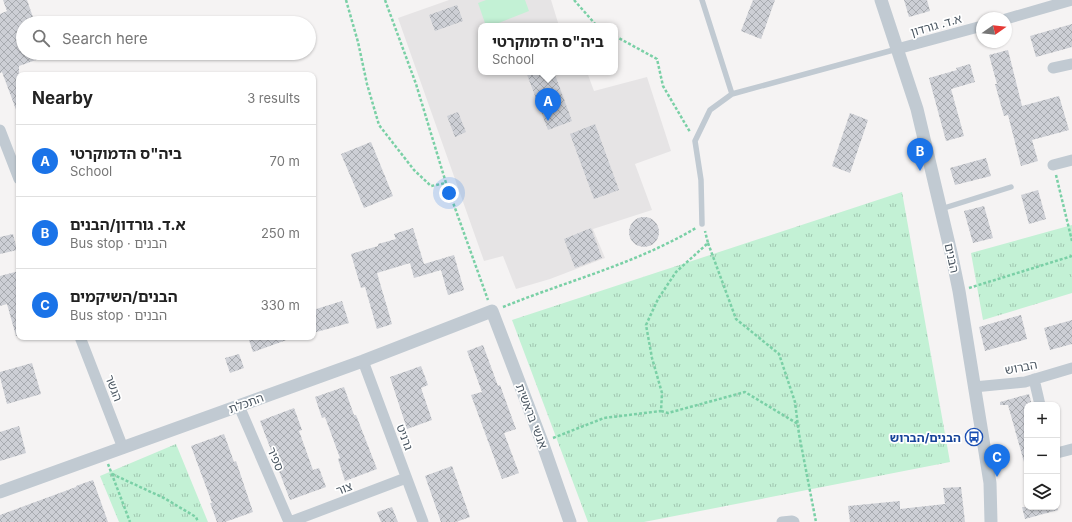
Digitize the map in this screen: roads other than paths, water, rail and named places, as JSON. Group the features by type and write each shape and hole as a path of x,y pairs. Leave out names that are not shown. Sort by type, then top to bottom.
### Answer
{"street":[{"name":"הבנים","path":"881,0 917,109 959,291 990,483 991,522"},
{"path":"1012,17 1059,2 1072,0"},
{"name":"א.ד. גורדון","path":"898,49 976,28"},
{"path":"1054,68 1072,64"},
{"path":"0,130 16,171"},
{"path":"1053,165 1072,160"},
{"name":"התכלת","path":"0,492 363,361 492,311"},
{"name":"אנשי בראשית","path":"492,311 542,442 570,522"},
{"name":"הגשר","path":"81,340 123,448"},
{"name":"גרניט","path":"363,361 423,522"},
{"name":"הברוש","path":"974,387 1025,382 1072,368"},
{"path":"1034,379 1039,402"},
{"name":"ספיר","path":"239,406 290,522"},
{"path":"1060,452 1072,449"},
{"name":"צור","path":"290,522 406,478"},
{"path":"782,522 794,522"}],"lane":[{"path":"702,0 732,94"},
{"path":"702,224 702,180 695,141 710,110 732,94 898,49"},
{"path":"941,209 1011,187"}],"place":[{"name":"ביה\"ס הדמוקרטי","path":"548,121"},
{"name":"א.ד. גורדון/הבנים","path":"920,171"},
{"name":"הבנים/הברוש","path":"974,437"},
{"name":"הבנים/השיקמים","path":"997,477"}]}
